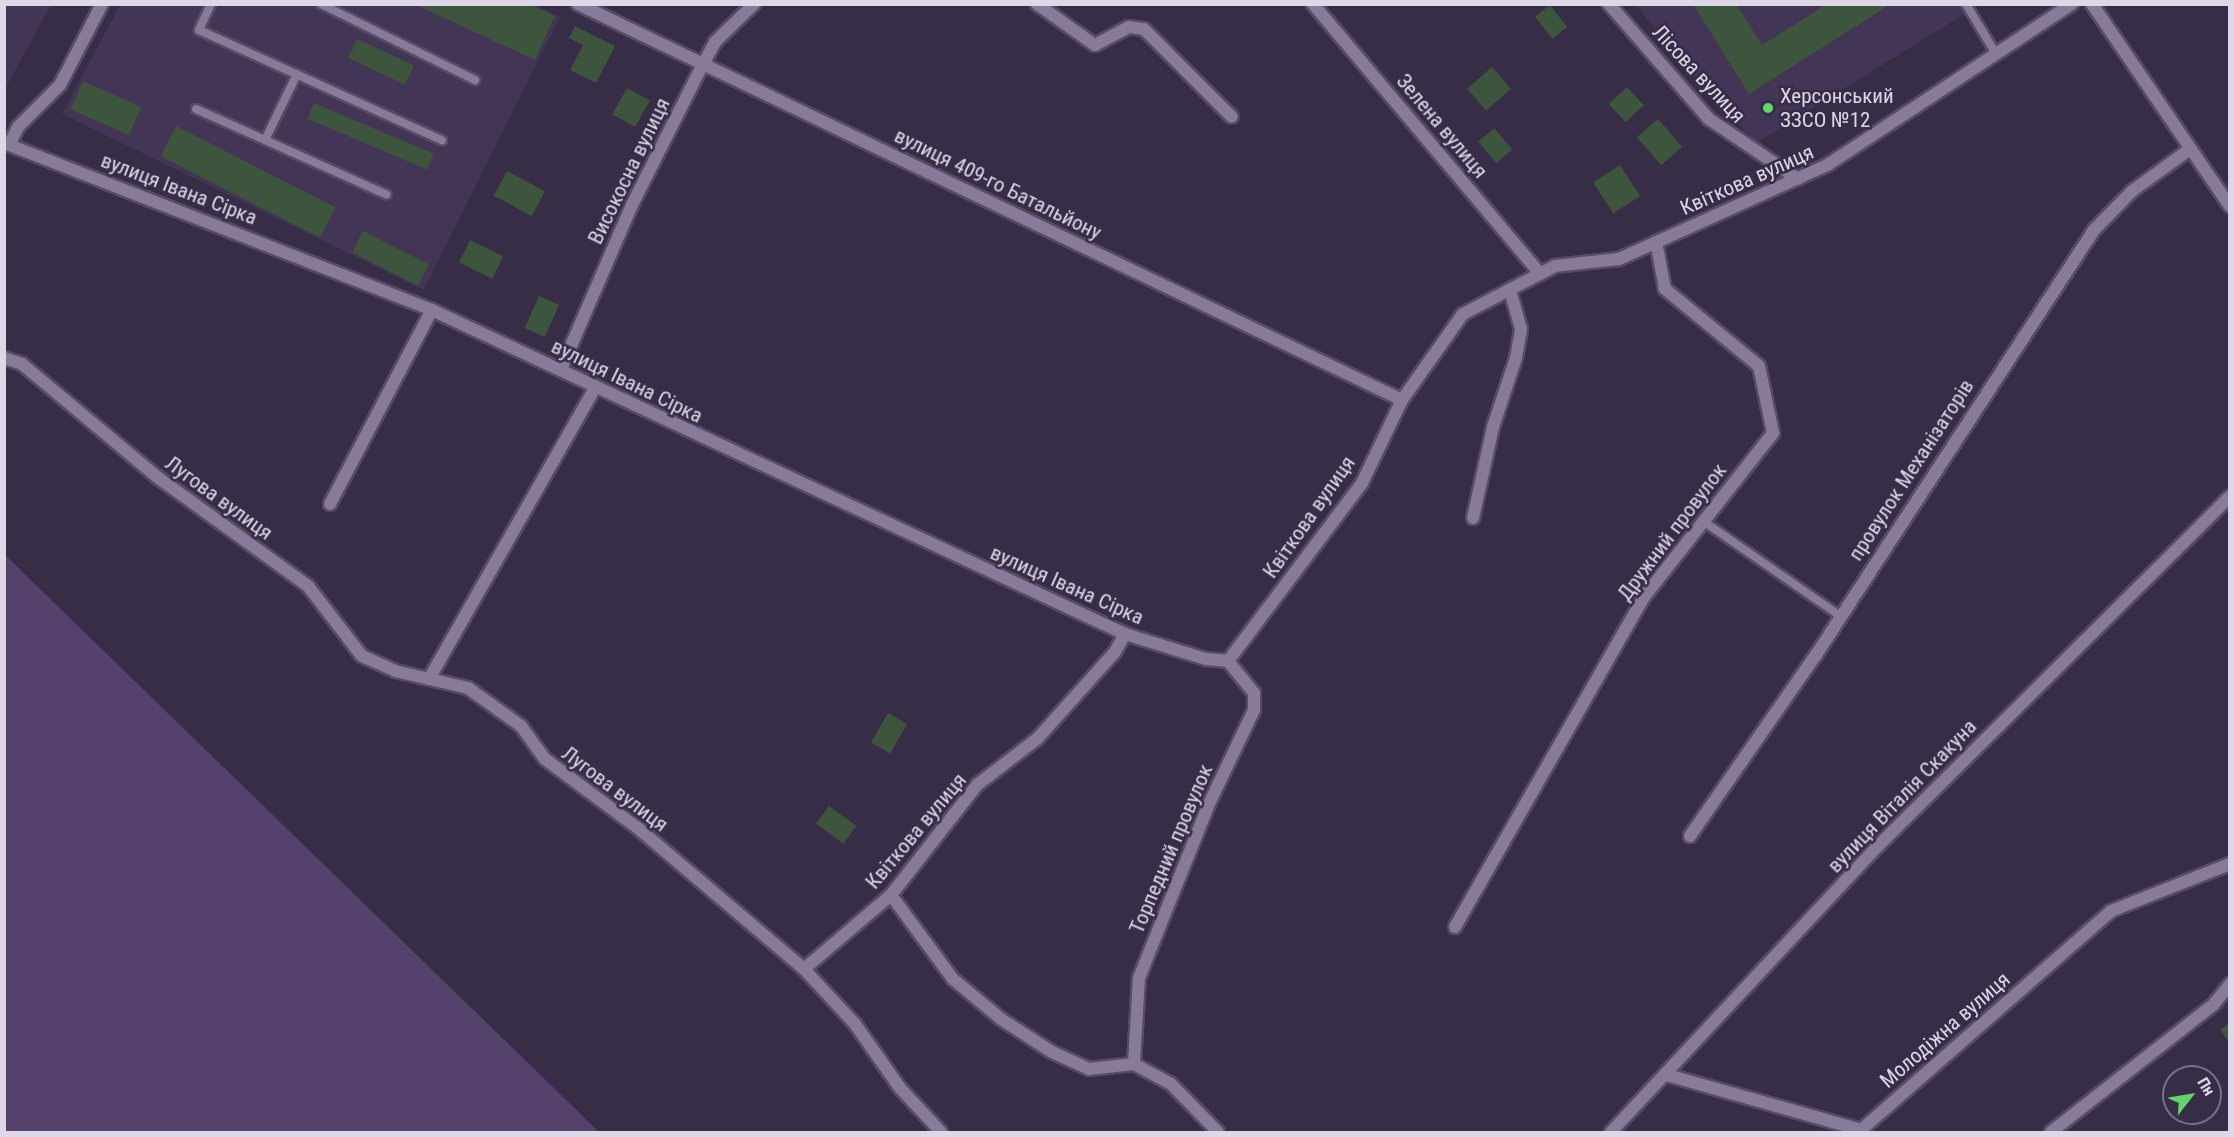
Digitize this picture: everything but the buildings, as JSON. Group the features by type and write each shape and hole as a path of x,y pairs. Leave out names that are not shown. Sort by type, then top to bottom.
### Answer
{"street":[{"path":"7,144 18,128 60,85 102,4"},
{"name":"вулиця 409-го Батальйону","path":"578,4 1402,400"},
{"name":"Високосна вулиця","path":"561,369 632,205 703,64 716,41 754,4"},
{"path":"1037,4 1095,45 1129,27 1144,29 1232,117"},
{"name":"Зелена вулиця","path":"1313,4 1540,274"},
{"name":"Лісова вулиця","path":"1609,4 1709,119 1798,179"},
{"name":"Квіткова вулиця","path":"1228,661 1362,483 1402,400 1452,324 1555,266 1619,259 1798,179 2073,4"},
{"path":"2092,4 2229,206"},
{"name":"вулиця Івана Сірка","path":"7,144 432,310 561,369 594,390 1125,634 1206,660 1228,661"},
{"name":"провулок Механізаторів","path":"1690,836 1840,616 2094,230 2132,191 2190,149"},
{"name":"Дружний провулок","path":"1455,927 1644,597 1773,433 1758,366 1665,289 1656,242"},
{"path":"1473,518 1493,427 1519,339 1510,290"},
{"path":"330,504 432,310"},
{"name":"Лугова вулиця","path":"4,358 22,364 157,477 308,586 362,656 380,666 468,688 521,726 545,759 639,828 804,969 855,1024 900,1088 941,1132"},
{"path":"429,679 594,390"},
{"name":"вулиця Віталія Скакуна","path":"1611,1132 1667,1075 1878,846 2229,496"},
{"name":"Квіткова вулиця","path":"804,969 891,895 977,785 1038,738 1116,651 1125,634"},
{"name":"Торпедний провулок","path":"1134,1064 1139,978 1209,806 1254,710 1254,693 1228,661"},
{"name":"Молодіжна вулиця","path":"1667,1075 1862,1131 2111,911 2229,864"},
{"path":"891,895 953,979 1001,1019 1052,1052 1089,1069 1134,1064 1171,1084 1218,1132"},
{"path":"2051,1132 2214,1004 2229,984"}],"lane":[{"path":"211,4 199,30 442,140"},
{"path":"321,4 475,80"},
{"path":"1966,4 1996,54"},
{"path":"265,140 297,74"},
{"path":"196,109 387,195"},
{"path":"1703,521 1840,616"}],"shaded area":[{"path":"533,4 560,17 424,290 62,114 120,5"},
{"path":"4,5 51,5 5,89"},
{"name":"Херсонський ЗЗСО №12","path":"1636,5 1979,5 1756,143 1690,72"},
{"path":"4,554 598,1131 601,1132 5,1132"}],"place":[{"name":"Херсонський ЗЗСО №12","path":"1768,108"}]}
